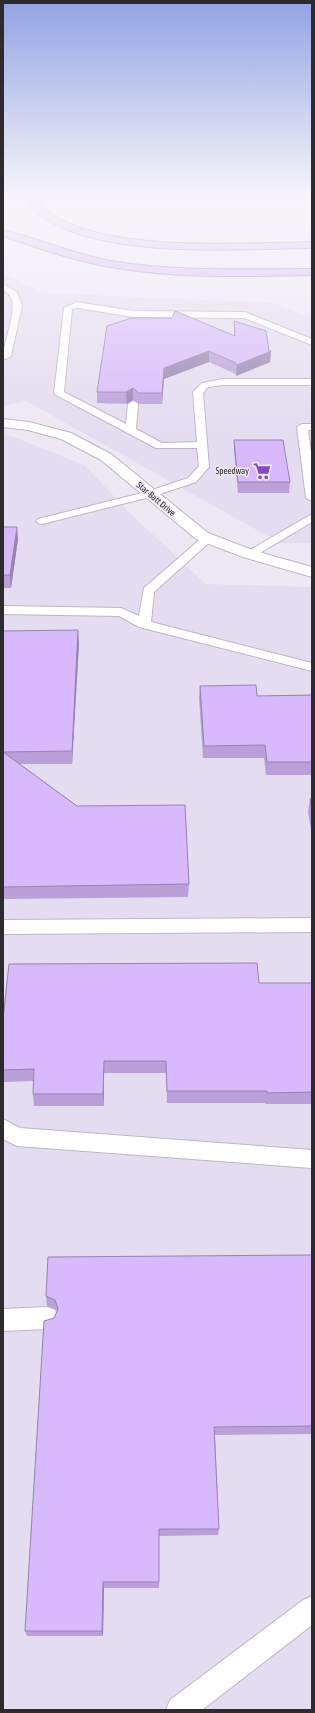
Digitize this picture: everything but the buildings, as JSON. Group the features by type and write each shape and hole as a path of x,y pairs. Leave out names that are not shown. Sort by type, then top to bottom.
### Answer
{"street":[{"name":"Star-Batt Drive","path":"3,423 29,426 66,436 106,457 202,536 249,554 312,572"}],"lane":[{"path":"3,286 14,294 18,306 4,356 3,368"},
{"path":"202,445 160,446 59,393 68,308 77,305 133,314 245,315 312,342"},
{"path":"42,521 150,494 192,480 204,468 198,392 205,385 223,382 312,382"},
{"path":"131,430 133,404"},
{"path":"312,427 302,427 312,498"},
{"path":"249,554 312,517"},
{"path":"144,624 148,591 208,538"},
{"path":"3,610 121,612 144,624 312,667"},
{"path":"3,927 312,925"},
{"path":"3,1128 17,1136 189,1151 312,1159"},
{"path":"3,1320 47,1318"},
{"path":"180,1710 312,1609"}],"shaded area":[{"path":"3,275 44,293 274,303 312,318 312,543 280,543 26,401 3,406"},
{"path":"3,435 11,436 84,465 137,520 206,584 312,587 312,1710 3,1710"}],"place":[{"name":"Speedway","path":"262,471"}]}
